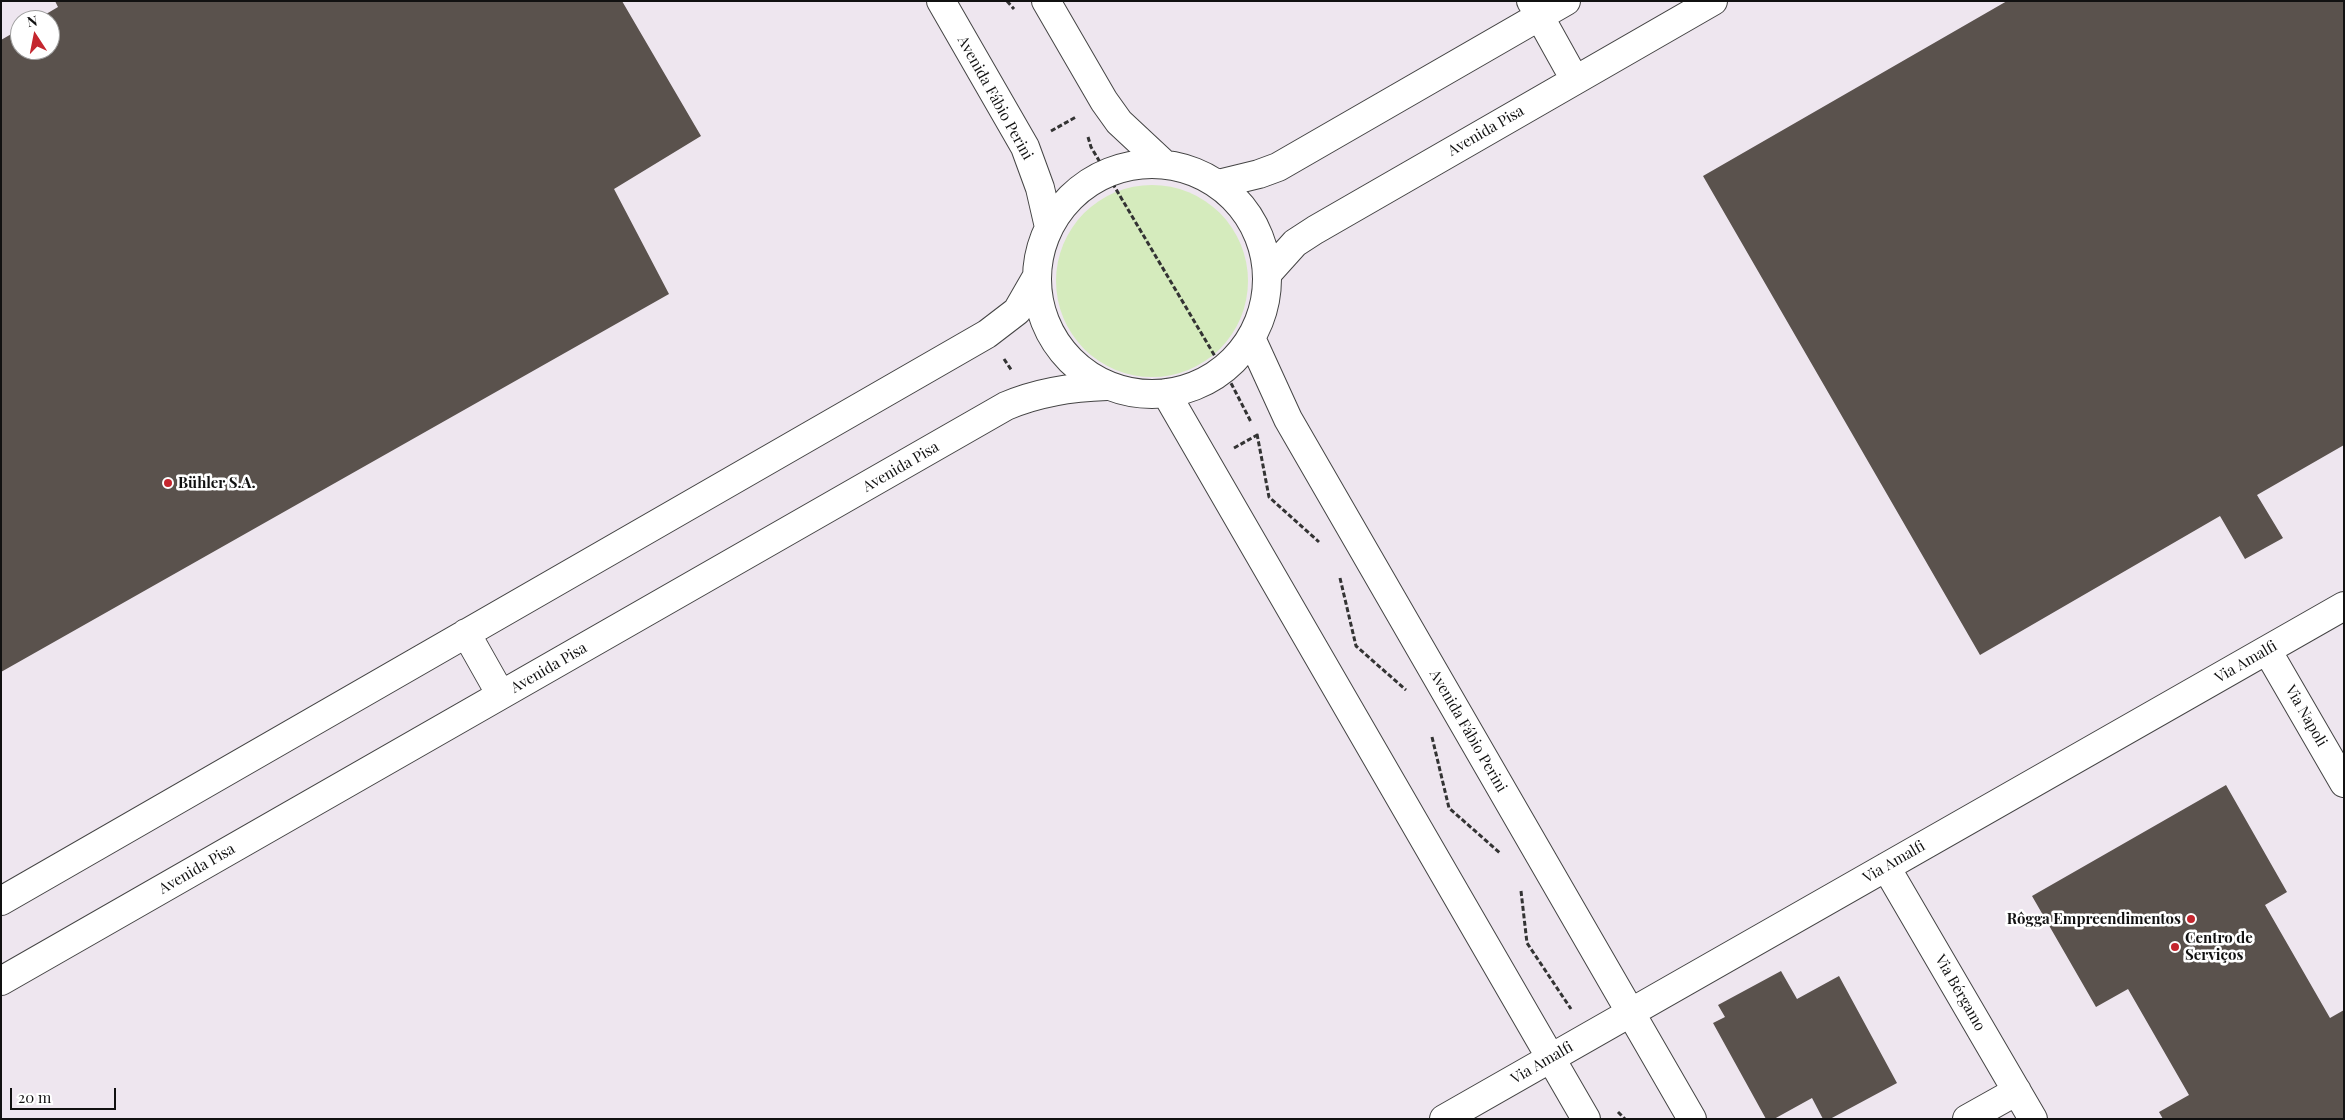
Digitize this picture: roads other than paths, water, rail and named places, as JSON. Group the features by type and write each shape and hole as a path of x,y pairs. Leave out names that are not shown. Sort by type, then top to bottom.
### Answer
{"street":[{"name":"Avenida Fábio Perini","path":"941,1 1025,147 1040,188 1049,227"},
{"path":"1046,1 1104,101 1119,122 1164,164"},
{"path":"1218,184 1259,174 1278,167 1536,9 1566,1"},
{"name":"Avenida Pisa","path":"1268,274 1295,243 1315,230 1713,1"},
{"path":"1536,9 1575,80"},
{"path":"1164,164 1192,171 1218,184 1238,202 1253,223 1264,247 1268,274 1264,307 1251,338 1239,356 1223,370 1205,381 1186,389 1166,393 1136,393 1107,386 1084,372 1070,360 1049,331 1039,305 1036,278 1040,252 1049,227 1064,205 1084,187 1107,173 1135,165 1164,164"},
{"path":"1,900 987,334 1017,311 1036,278"},
{"name":"Avenida Fábio Perini","path":"1251,338 1288,419 1692,1119"},
{"name":"Avenida Pisa","path":"1,981 1006,406 1029,396 1078,387 1107,386"},
{"path":"1166,393 1586,1119"},
{"name":"Via Amalfi","path":"1444,1119 2344,606"},
{"path":"466,634 501,695"},
{"name":"Via Napoli","path":"2268,650 2344,783"},
{"name":"Via Bérgamo","path":"1886,867 2033,1119"},
{"path":"1967,1119 2017,1091"}],"place":[{"name":"Bühler S.A.","path":"168,483"},
{"name":"Rôgga Empreendimentos","path":"2191,919"},
{"name":"Centro de Serviços","path":"2175,947"}]}
